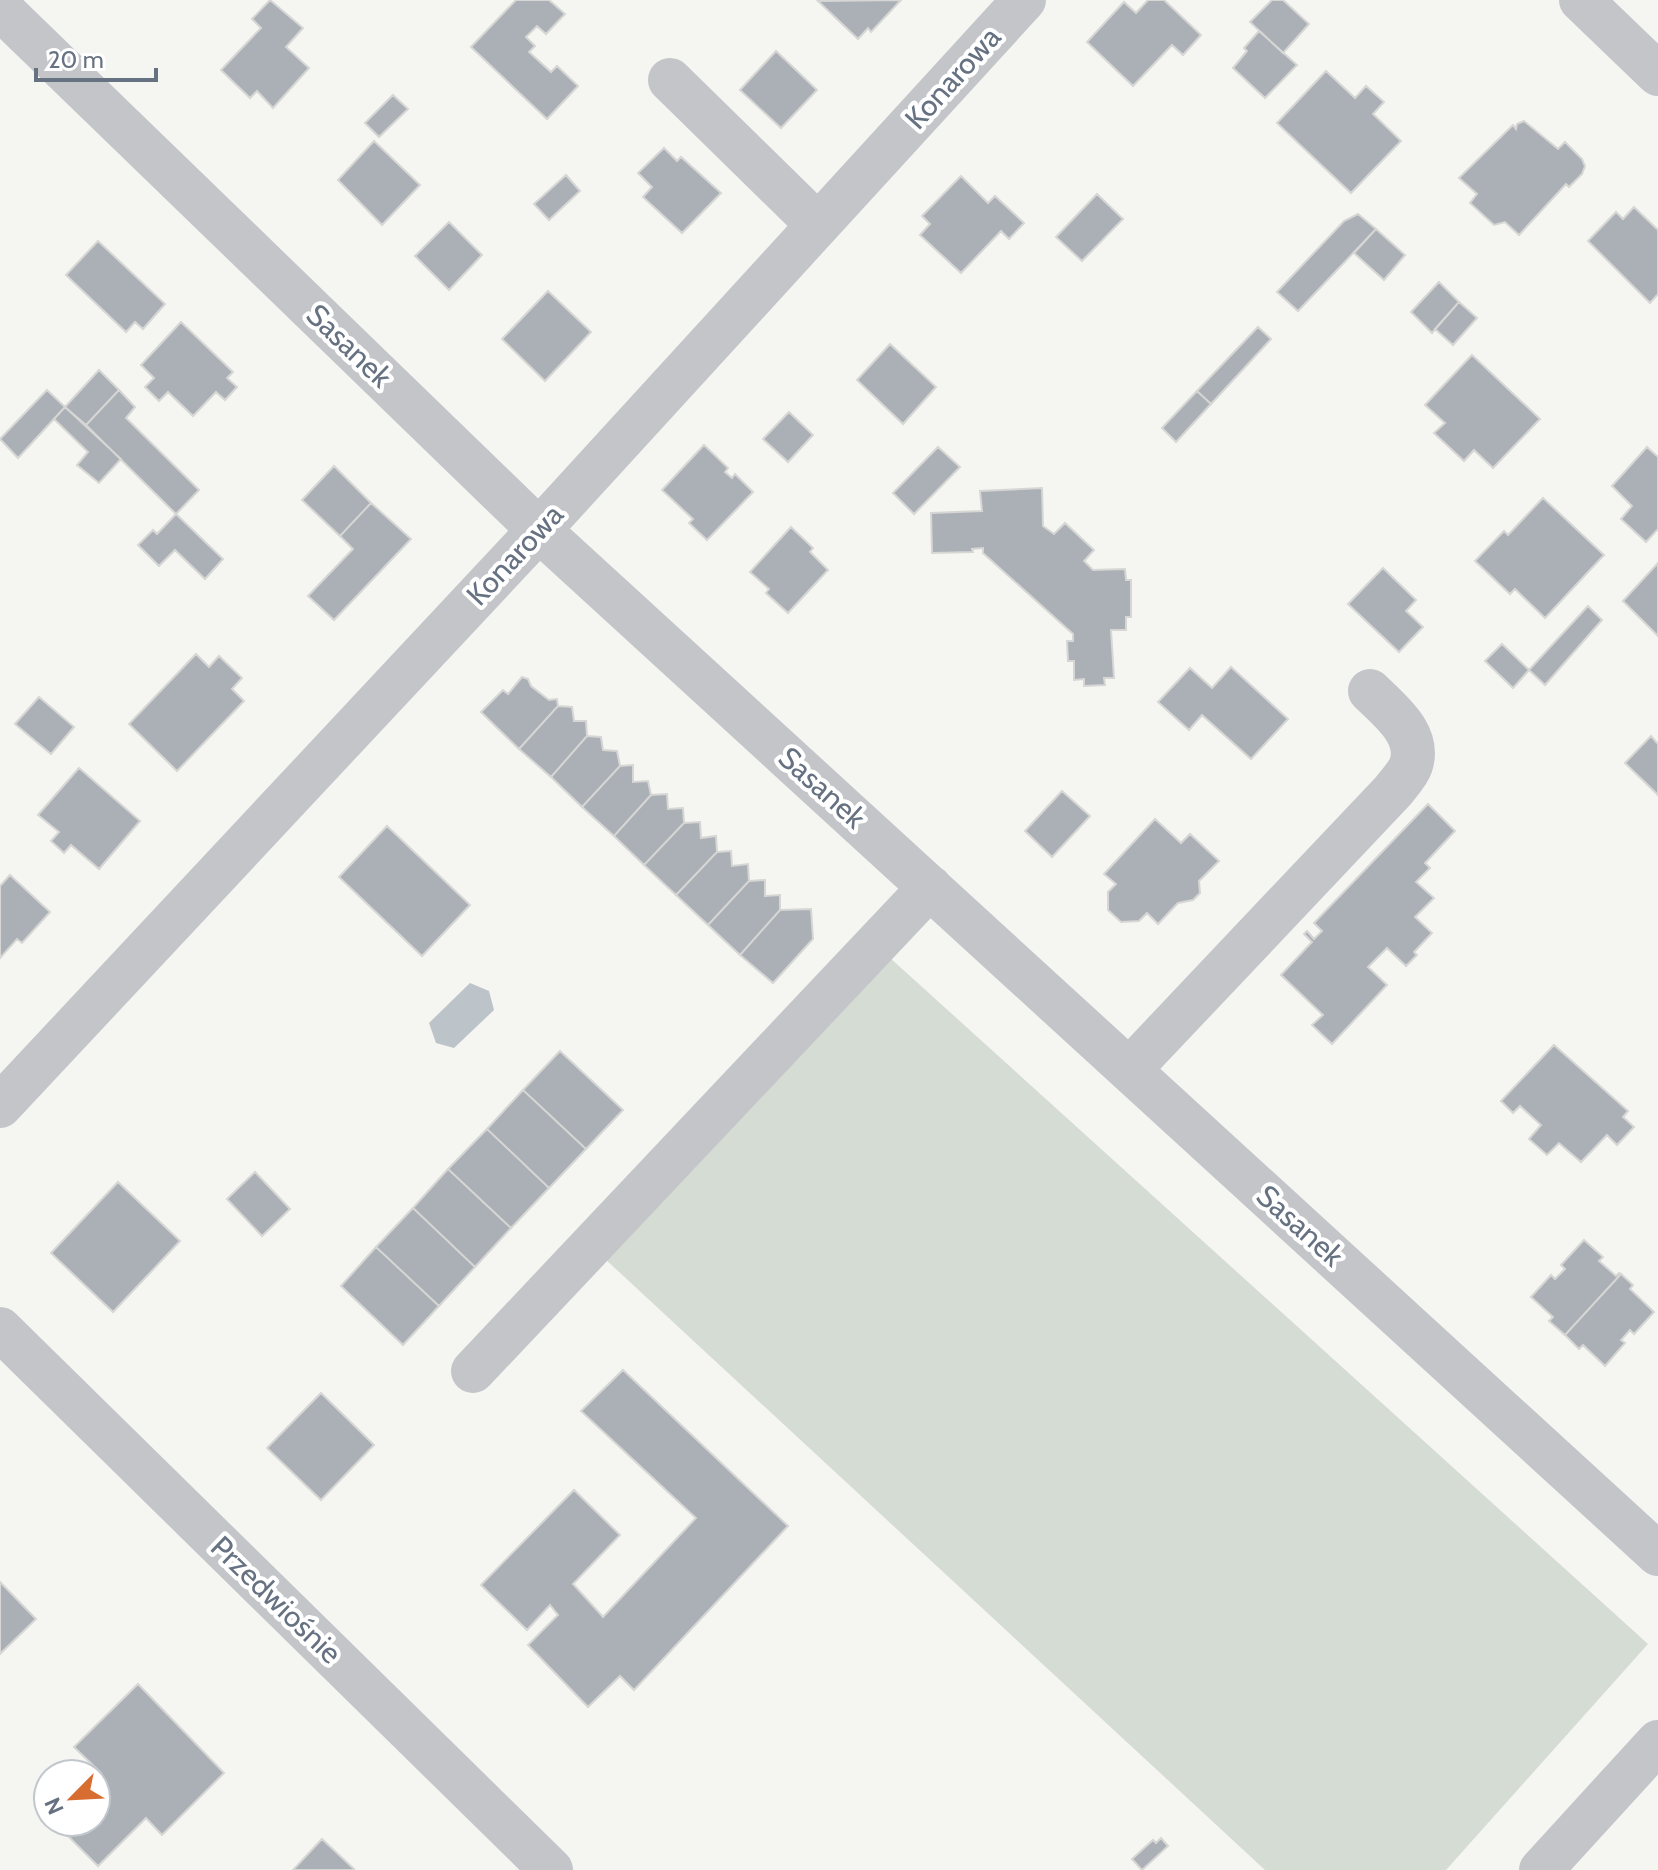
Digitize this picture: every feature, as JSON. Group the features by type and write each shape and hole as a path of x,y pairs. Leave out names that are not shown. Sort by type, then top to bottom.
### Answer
{"street":[{"path":"1581,0 1658,74"},
{"name":"Konarowa","path":"0,1106 539,530 818,225 1003,7"},
{"name":"Sasanek","path":"0,8 539,530 1658,1554"},
{"path":"670,80 818,225"},
{"path":"1129,1070 1393,791 1411,768 1414,747 1404,726 1370,691"},
{"path":"473,1371 930,887"},
{"name":"Przedwiośnie","path":"0,1329 551,1870"},
{"path":"1541,1870 1658,1742"}],"shaded area":[{"path":"889,957 1648,1644 1446,1870 1265,1870 604,1258"},
{"path":"470,983 489,991 494,1010 454,1048 436,1043 429,1023"}],"building":[{"path":"270,0 303,28 286,47 309,68 273,108 257,91 250,98 221,70 261,28 252,19"},
{"path":"516,0 549,0 565,14 546,34 537,26 526,37 535,46 529,52 551,72 557,66 578,86 547,119 471,47"},
{"path":"901,0 871,32 868,28 858,39 818,1"},
{"path":"1148,0 1164,0 1201,35 1183,55 1172,45 1133,86 1087,42 1124,2 1136,13"},
{"path":"1272,0 1283,0 1309,24 1283,53 1250,22"},
{"path":"1259,31 1297,65 1265,98 1233,68 1247,51 1244,48"},
{"path":"776,51 817,90 781,128 740,90"},
{"path":"1326,71 1355,98 1366,86 1384,102 1373,114 1401,141 1351,193 1277,123"},
{"path":"393,95 408,109 379,137 365,123"},
{"path":"1524,121 1558,149 1565,142 1585,166 1582,174 1569,187 1566,184 1519,235 1505,222 1494,225 1470,203 1477,194 1459,178 1513,125 1516,129 1517,124"},
{"path":"374,141 420,185 382,225 338,180"},
{"path":"664,148 677,161 681,157 721,193 682,233 643,197 652,187 638,173"},
{"path":"566,175 580,191 549,220 534,204"},
{"path":"961,176 988,203 995,196 1024,223 1009,239 1001,231 961,273 920,235 930,224 922,216"},
{"path":"1097,194 1123,219 1082,261 1056,237"},
{"path":"1634,207 1658,230 1658,294 1650,303 1588,241 1616,212 1623,219"},
{"path":"1358,214 1376,229 1298,311 1277,292 1344,221"},
{"path":"449,222 482,255 449,290 415,256"},
{"path":"1376,229 1405,255 1384,280 1354,253"},
{"path":"98,241 165,304 143,329 135,322 126,332 66,275"},
{"path":"1439,282 1459,302 1432,333 1411,312"},
{"path":"548,291 591,332 545,381 502,339"},
{"path":"1459,302 1477,318 1453,345 1435,329"},
{"path":"181,322 233,372 227,378 237,387 225,400 216,392 193,416 168,392 159,401 145,387 154,378 141,365"},
{"path":"1258,327 1271,339 1211,404 1197,391"},
{"path":"890,344 936,387 903,424 857,380"},
{"path":"1472,355 1540,419 1493,468 1474,450 1464,461 1434,433 1445,423 1425,405"},
{"path":"99,370 119,390 86,425 65,407"},
{"path":"47,390 65,407 18,458 0,439"},
{"path":"119,390 135,407 126,418 199,490 176,514 86,425"},
{"path":"1197,391 1211,404 1176,442 1162,428"},
{"path":"65,407 121,459 99,483 77,465 88,452 54,419"},
{"path":"789,412 813,435 788,462 763,439"},
{"path":"704,445 728,468 725,472 732,478 735,474 753,492 707,540 689,523 693,519 662,490"},
{"path":"938,447 960,467 914,514 893,493"},
{"path":"1647,447 1658,457 1658,529 1646,542 1621,519 1632,506 1612,486"},
{"path":"334,466 371,503 340,536 302,500"},
{"path":"1042,488 1043,526 1054,534 1065,523 1094,550 1084,561 1093,570 1125,569 1126,580 1131,580 1131,617 1126,617 1126,630 1111,630 1114,678 1104,678 1105,685 1084,686 1084,679 1074,680 1074,661 1068,661 1067,641 1073,641 1073,634 983,553 983,548 972,549 973,552 932,553 931,513 982,511 980,491"},
{"path":"1543,498 1604,555 1545,618 1515,589 1510,594 1475,561 1504,531 1508,535"},
{"path":"371,503 411,539 334,620 308,596 353,549 340,536"},
{"path":"176,514 223,559 205,579 175,550 159,566 138,545 153,530 157,534"},
{"path":"791,527 813,548 810,552 828,570 788,613 766,593 769,589 750,572"},
{"path":"1658,563 1658,636 1623,601"},
{"path":"1383,568 1416,600 1406,611 1423,627 1399,652 1348,604"},
{"path":"1588,606 1602,620 1545,685 1529,670"},
{"path":"1502,644 1529,670 1513,688 1485,661"},
{"path":"196,654 209,667 219,656 242,678 232,689 244,701 177,771 129,724"},
{"path":"1231,667 1288,719 1251,759 1202,715 1189,730 1158,702 1190,668 1212,688"},
{"path":"522,677 549,700 557,699 558,706 519,749 481,712 503,690 508,694"},
{"path":"39,697 74,727 51,754 15,724"},
{"path":"558,706 572,707 574,721 586,721 587,736 551,777 519,749"},
{"path":"587,736 601,737 603,750 617,751 620,766 582,807 551,777"},
{"path":"1651,736 1658,744 1658,795 1625,763"},
{"path":"633,765 633,782 648,781 651,795 614,836 582,807 620,766"},
{"path":"79,768 140,821 99,869 71,845 64,853 51,841 59,832 38,815"},
{"path":"1062,791 1090,816 1052,857 1025,831"},
{"path":"667,794 668,809 683,808 684,823 644,865 614,836 651,795"},
{"path":"1428,804 1455,831 1425,863 1430,868 1416,882 1434,898 1415,917 1432,933 1406,966 1387,948 1368,967 1387,985 1332,1044 1312,1025 1323,1015 1281,975 1312,942 1304,934 1307,931 1314,939 1322,931 1314,923"},
{"path":"1155,819 1181,843 1190,834 1219,861 1199,881 1200,893 1193,900 1178,903 1158,924 1147,913 1139,921 1121,922 1108,910 1108,892 1116,884 1104,874"},
{"path":"700,822 701,838 716,836 717,852 676,895 644,865 684,823"},
{"path":"387,826 470,905 422,956 339,877"},
{"path":"731,851 732,866 748,864 749,881 708,925 676,895 717,852"},
{"path":"10,875 50,912 22,943 17,939 0,958 0,886"},
{"path":"765,880 765,896 780,895 780,910 740,955 708,925 749,881"},
{"path":"811,909 813,939 773,983 740,955 780,910"},
{"path":"1554,1045 1628,1111 1623,1117 1634,1127 1617,1145 1607,1135 1581,1162 1559,1143 1547,1155 1529,1139 1541,1125 1520,1106 1513,1113 1501,1101"},
{"path":"560,1051 623,1110 586,1149 523,1090"},
{"path":"523,1090 586,1149 549,1188 487,1129"},
{"path":"487,1129 549,1188 511,1228 448,1169"},
{"path":"448,1169 511,1228 475,1267 413,1208"},
{"path":"255,1172 290,1209 262,1236 227,1199"},
{"path":"118,1182 180,1241 113,1312 51,1253"},
{"path":"413,1208 475,1267 439,1306 376,1247"},
{"path":"1584,1240 1603,1257 1599,1261 1616,1276 1621,1274 1565,1335 1549,1321 1553,1317 1531,1297 1551,1275 1555,1279 1565,1269 1561,1265"},
{"path":"376,1247 439,1306 403,1345 341,1286"},
{"path":"1621,1274 1633,1285 1630,1289 1654,1312 1634,1334 1630,1330 1621,1340 1625,1343 1605,1366 1583,1345 1579,1349 1565,1335"},
{"path":"623,1370 788,1526 634,1690 620,1676 588,1707 528,1645 558,1615 550,1605 527,1630 481,1585 574,1490 620,1535 573,1584 603,1617 696,1518 581,1411"},
{"path":"321,1393 374,1445 321,1500 267,1448"},
{"path":"0,1582 36,1619 0,1654"},
{"path":"138,1684 224,1773 162,1835 146,1818 98,1866 70,1838 112,1838 112,1758 85,1758 74,1747"},
{"path":"1161,1838 1168,1846 1142,1870 1132,1859 1153,1840 1156,1843"},
{"path":"322,1839 354,1869 293,1870"}]}
